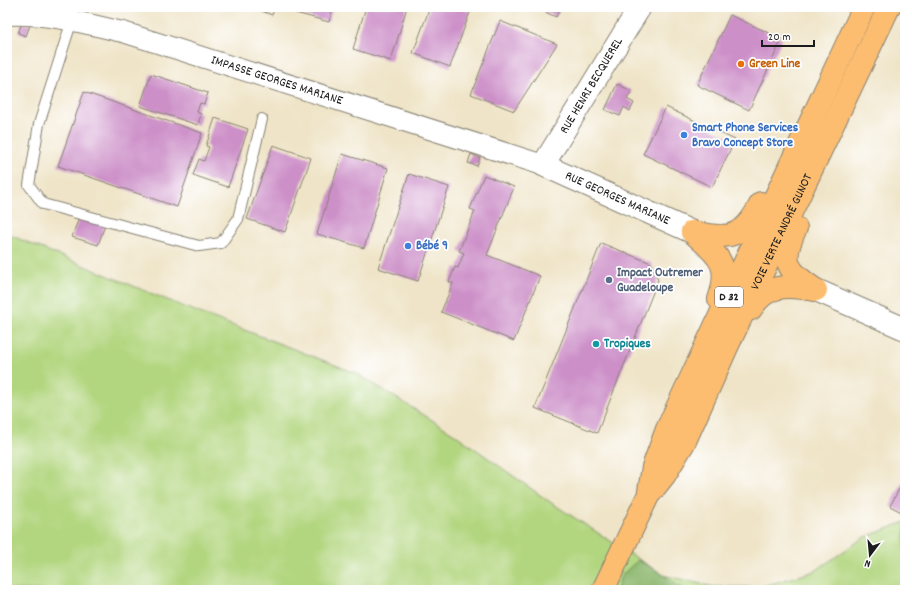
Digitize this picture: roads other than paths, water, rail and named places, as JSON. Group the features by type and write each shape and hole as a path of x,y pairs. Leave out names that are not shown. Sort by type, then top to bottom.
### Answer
{"main road":[{"name":"VOIE VERTE ANDRÉ GUNOT","path":"648,496 653,467 667,429 821,102 864,7"},
{"name":"VOIE VERTE ANDRÉ GUNOT","path":"603,590 648,496 664,476 685,441 727,346 889,7"},
{"path":"692,232 715,237 725,237 737,233 746,227 753,218 800,124 808,113 821,102"},
{"path":"816,290 792,271 788,264 787,250 838,135 837,116"},
{"path":"692,232 713,252 724,270 724,284 708,327 704,349"},
{"path":"727,346 754,304 764,293 784,286 816,290"}],"street":[{"name":"RUE HENRI BECQUEREL","path":"543,165 640,7"},
{"name":"IMPASSE GEORGES MARIANE","path":"7,15 43,11 72,20 123,32 543,165"},
{"name":"RUE GEORGES MARIANE","path":"543,165 692,232"},
{"path":"816,290 905,329"}],"lane":[{"path":"72,20 39,124 29,185 43,204 199,246 222,243 238,219 262,119"}],"place":[{"name":"Green Line","path":"741,64"},
{"name":"Smart Phone Services Bravo Concept Store","path":"684,135"},
{"name":"Bébé 9","path":"408,246"},
{"name":"Impact Outremer Guadeloupe","path":"609,280"},
{"name":"Tropiques","path":"596,344"}]}
